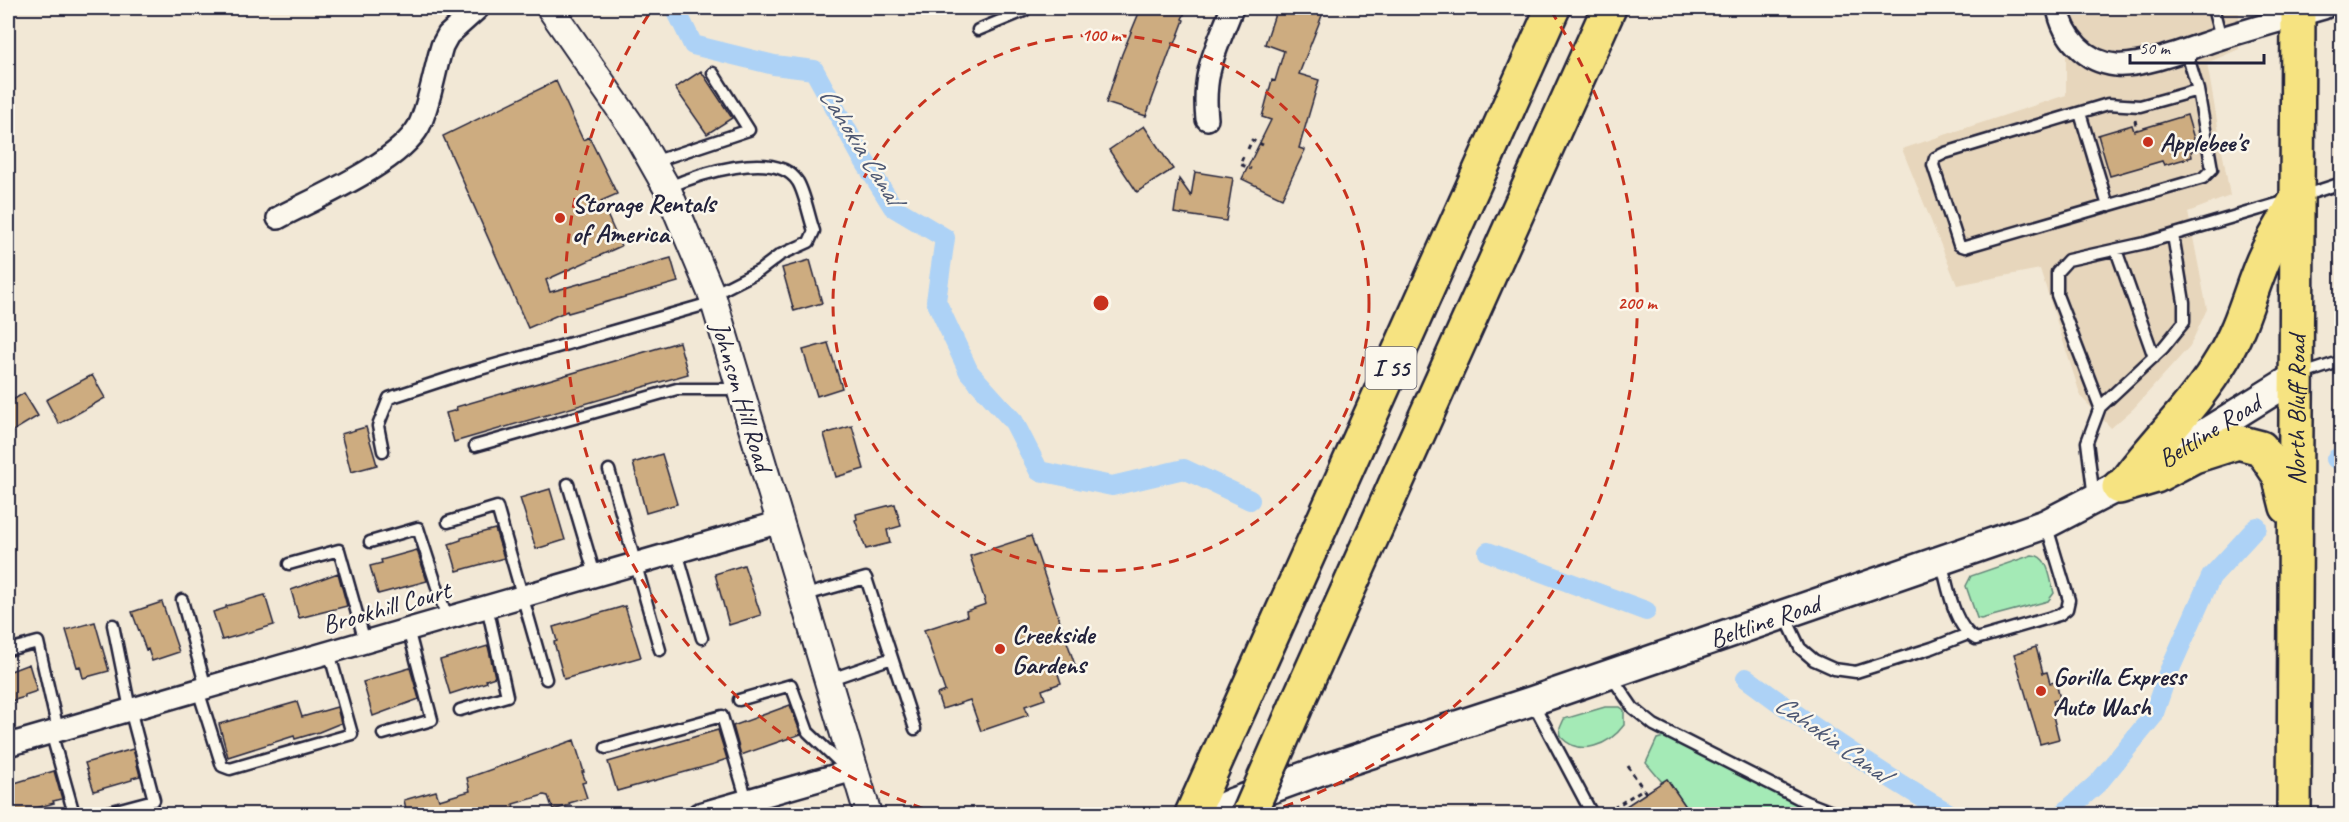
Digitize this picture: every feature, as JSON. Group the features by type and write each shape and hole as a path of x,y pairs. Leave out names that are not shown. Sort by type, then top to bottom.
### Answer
{"main road":[{"name":"I 55","path":"1192,814 1553,8"},
{"name":"I 55","path":"1249,814 1299,697 1609,8"},
{"name":"North Bluff Road","path":"2294,814 2296,198 2307,10"},
{"path":"2113,490 2188,408 2223,359 2242,323 2263,260 2296,198"},
{"name":"Beltline Road","path":"1207,814 1310,774 1532,701 2046,524 2113,490 2297,376"},
{"path":"2113,490 2157,476 2194,456 2238,441 2261,448 2279,475 2296,553"}],"street":[{"path":"278,218 368,171 400,150 419,126 442,46 448,35 478,8"},
{"name":"Johnson Hill Road","path":"550,8 633,128 667,188 713,298 852,771 868,814"},
{"path":"1207,119 1205,96 1207,73 1232,8"},
{"path":"2058,8 2064,27 2076,46 2084,53 2104,63 2126,65 2186,50 2307,10"},
{"name":"Brookhill Court","path":"8,745 780,522"},
{"path":"699,814 749,808 852,771"}],"lane":[{"path":"978,30 1024,11 1024,8"},
{"path":"2213,8 2221,38"},
{"path":"2186,50 2198,90 2212,169 2209,174 2203,178 1965,247 1959,245 1955,239 1933,165 1935,158 2108,104 2140,106 2198,90"},
{"path":"652,162 749,130 713,73"},
{"path":"2080,113 2109,206"},
{"path":"383,451 378,426 389,398 713,298 759,271 780,255 809,242 814,231 798,182 781,168 759,164 695,176 667,188"},
{"path":"2100,407 2057,295 2057,272 2068,260 2173,235 2342,183"},
{"path":"2113,490 2087,442 2100,407 2154,357 2184,322 2184,302 2173,235"},
{"path":"2116,250 2154,357"},
{"path":"2297,376 2342,361"},
{"path":"475,446 677,389 740,389"},
{"path":"609,470 660,650"},
{"path":"568,484 595,575"},
{"path":"448,522 497,507 546,679"},
{"path":"1941,561 1959,624 1968,634 1977,639 2059,615 2067,609 2069,600 2046,524"},
{"path":"370,542 418,528 447,618"},
{"path":"290,564 339,549 365,642"},
{"path":"677,552 702,638"},
{"path":"802,596 866,578 915,729"},
{"path":"182,600 222,766 231,769 351,734 329,652"},
{"path":"460,710 507,696 488,606"},
{"path":"1784,615 1800,648 1814,660 1834,669 1856,672 1968,634"},
{"path":"105,813 154,800 130,710 113,625"},
{"path":"383,734 432,720 408,629"},
{"path":"8,650 38,642 54,731 74,814"},
{"path":"827,680 892,658"},
{"path":"1610,674 1633,708 1654,725 1806,802 1837,814"},
{"path":"739,700 791,685 808,732 852,771"},
{"path":"1532,701 1592,814"},
{"path":"606,748 722,716 749,808"}],"path":[{"path":"1248,149 1252,140 1263,145"},
{"path":"1243,157 1240,164 1251,169"},
{"path":"1628,766 1646,793"},
{"path":"1604,814 1643,789"}],"shaded area":[{"path":"2066,8 2239,8 2239,49 2207,63 2230,196 2188,212 2207,309 2190,346 2133,409 2111,428 2081,397 2040,269 1957,285 1902,149 2066,95"}],"green space":[{"path":"2032,555 2042,559 2048,569 2054,593 2048,601 1981,619 1977,618 1966,586 1971,576"},
{"path":"1605,707 1620,707 1624,710 1624,725 1611,738 1594,746 1577,747 1561,737 1560,728 1564,719"},
{"path":"1664,737 1799,803 1814,814 1691,814 1667,779 1662,782 1646,763 1657,739"}],"building":[{"path":"1141,8 1187,8 1146,116 1106,103 1122,54"},
{"path":"1277,8 1310,8 1323,13 1299,74 1319,80 1299,148 1305,150 1282,198 1242,179 1271,120 1262,117 1272,80 1275,81 1284,51 1265,44"},
{"path":"701,71 732,118 707,134 675,88"},
{"path":"556,81 583,140 589,137 617,194 601,201 621,246 546,280 550,292 671,258 678,282 568,313 567,311 528,328 443,136"},
{"name":"Applebee's","path":"2187,115 2197,149 2191,151 2192,157 2164,165 2162,161 2110,176 2098,135 2132,125 2134,131"},
{"path":"1144,126 1173,169 1137,192 1109,150"},
{"path":"1195,172 1233,178 1226,221 1174,213 1179,179 1191,196"},
{"path":"810,260 822,303 794,311 782,268"},
{"path":"679,342 688,374 454,442 446,413 457,410 456,407"},
{"path":"828,343 842,388 817,396 803,350"},
{"path":"92,375 105,398 59,424 46,400"},
{"path":"24,393 38,416 8,434 8,403"},
{"path":"852,426 864,469 836,477 824,434"},
{"path":"366,427 377,465 351,472 341,434"},
{"path":"662,454 677,504 646,513 633,463"},
{"path":"550,489 565,540 536,549 520,498"},
{"path":"895,504 901,526 887,530 890,543 866,549 855,520 857,519 856,514"},
{"path":"495,529 504,558 457,571 449,544 461,538"},
{"name":"Creekside Gardens","path":"1031,536 1076,668 1058,674 1061,683 1042,690 1045,699 1025,706 1028,715 981,731 970,700 942,709 937,694 945,691 924,630 967,616 966,611 986,604 970,556"},
{"path":"417,550 427,581 378,594 370,566 382,563 381,560"},
{"path":"744,565 761,615 729,625 715,574"},
{"path":"338,573 347,606 299,618 291,590"},
{"path":"265,595 274,625 222,640 213,612"},
{"path":"162,602 179,652 152,661 132,612"},
{"path":"625,606 641,657 564,679 554,642 557,641 553,627"},
{"path":"95,622 109,671 83,678 80,666 77,667 66,630"},
{"path":"488,646 495,677 486,680 487,682 450,694 440,660"},
{"name":"Gorilla Express Auto Wash","path":"2036,647 2043,673 2047,672 2050,683 2056,682 2060,699 2053,701 2056,711 2052,712 2059,739 2040,744 2014,654"},
{"path":"29,664 37,691 25,697 8,700 8,672"},
{"path":"410,668 419,699 373,716 363,682"},
{"path":"297,702 302,717 337,707 341,723 319,732 295,739 294,736 228,757 219,724"},
{"path":"790,705 801,734 741,755 733,726"},
{"path":"718,730 727,759 617,791 608,762"},
{"path":"574,740 584,772 582,772 586,782 582,783 587,798 553,810 548,796 544,795 513,804 516,814 402,814 402,810 406,809 404,800 436,791 439,800 470,791 467,778"},
{"path":"133,749 140,776 94,791 85,763"},
{"path":"54,771 62,799 15,814 8,785"},
{"path":"1667,779 1691,814 1614,814 1646,793"}],"waterway":[{"name":"Cahokia Canal","path":"675,8 693,45 774,65 814,70 860,154 893,207 945,238 936,301 969,372 1014,422 1039,471 1112,486 1184,469 1250,500"},
{"name":"Cahokia Canal","path":"2336,459 2342,455"},
{"name":"Cahokia Canal","path":"2063,814 2099,782 2153,716 2166,678 2211,577 2257,527"},
{"name":"Cahokia Canal","path":"1488,552 1646,611"},
{"name":"Cahokia Canal","path":"1746,678 1846,749 1950,814"}],"place":[{"name":"Applebee's","path":"2148,142"},
{"name":"Storage Rentals of America","path":"560,218"},
{"name":"Creekside Gardens","path":"1000,649"},
{"name":"Gorilla Express Auto Wash","path":"2041,691"}]}
